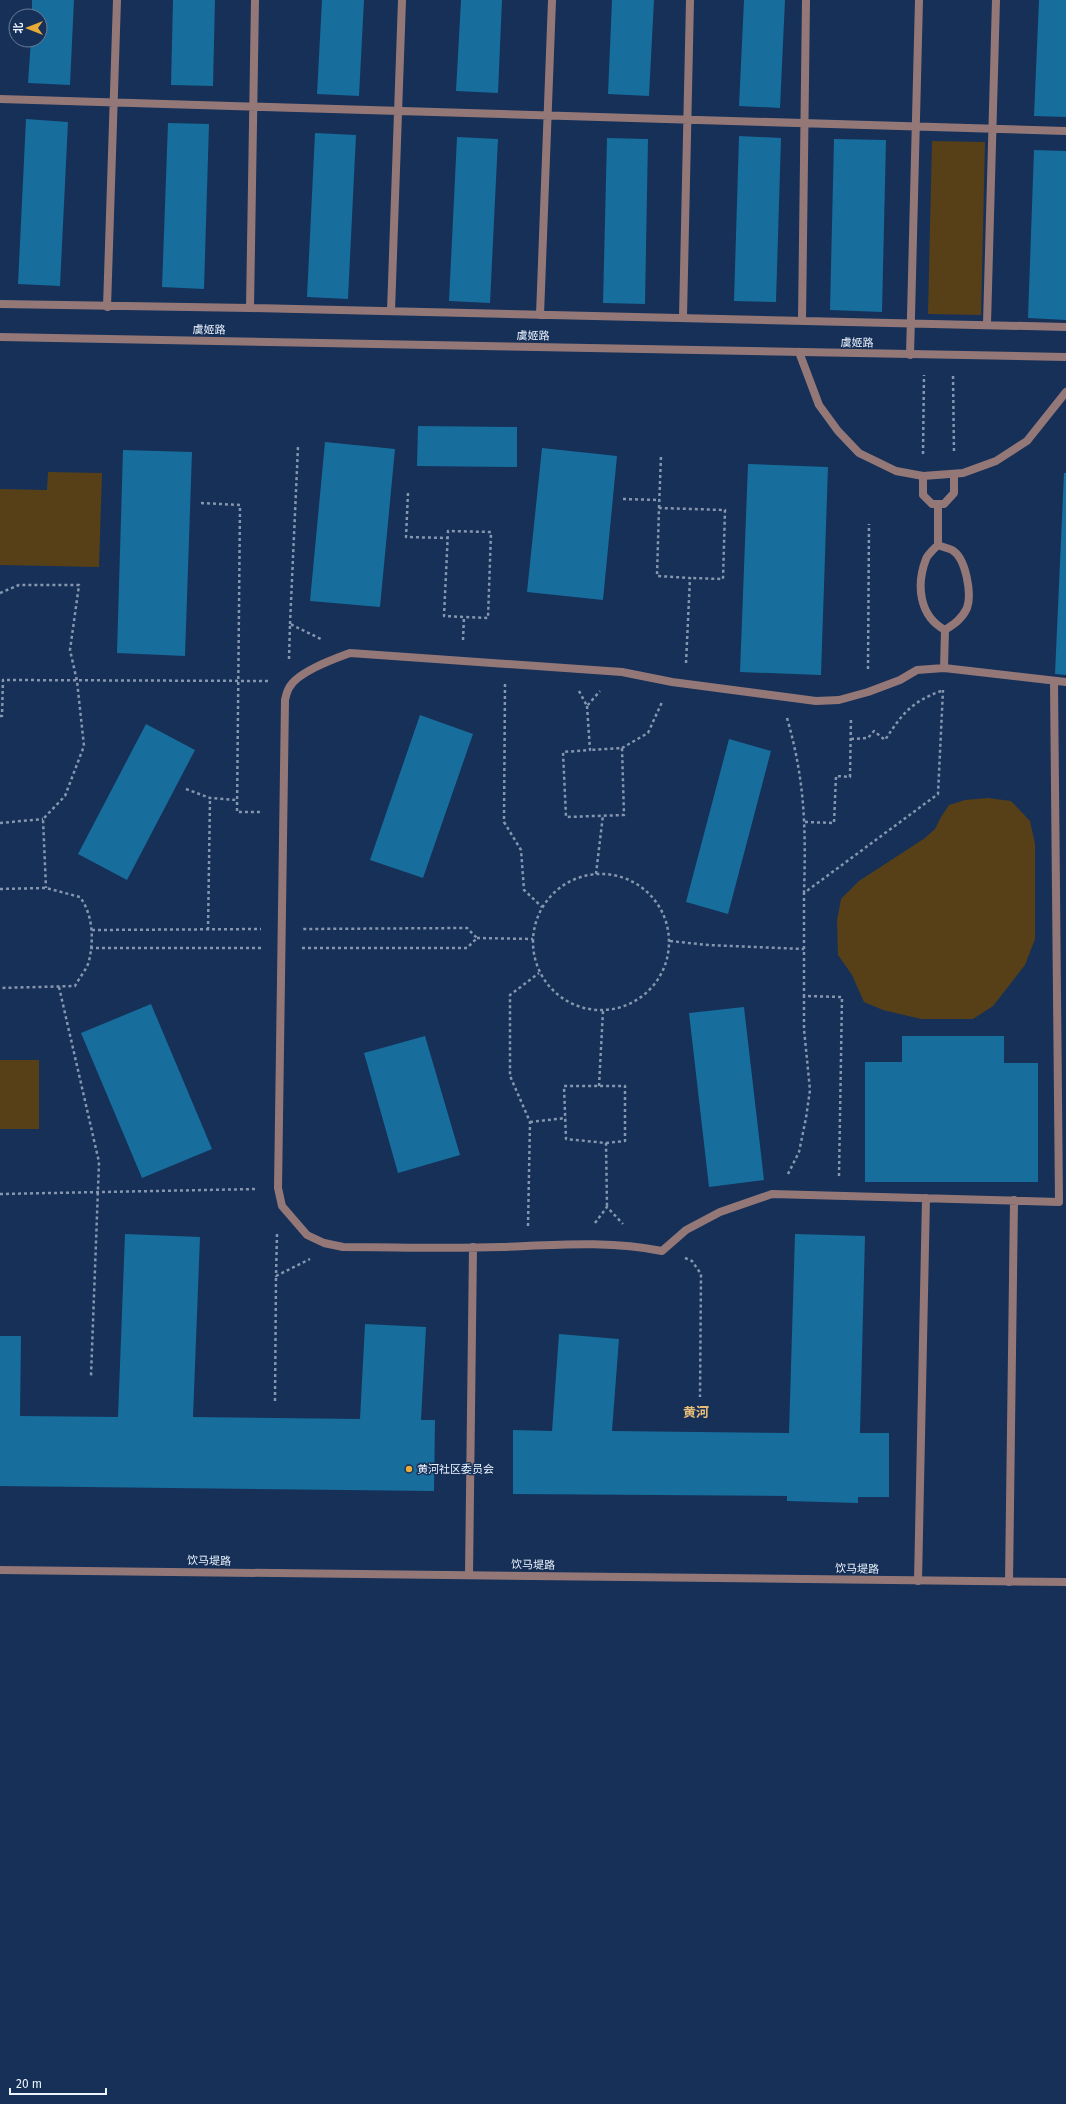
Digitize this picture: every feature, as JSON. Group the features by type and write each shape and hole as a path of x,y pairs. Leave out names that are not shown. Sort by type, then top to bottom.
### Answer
{"street":[{"path":"107,307 117,0"},
{"path":"250,308 256,0"},
{"path":"392,311 402,0"},
{"path":"540,315 552,0"},
{"path":"683,317 690,0"},
{"path":"802,320 806,0"},
{"path":"910,355 919,0"},
{"path":"987,324 996,0"},
{"path":"0,99 1066,131"},
{"path":"0,304 1066,326"},
{"name":"虞姬路","path":"0,337 1066,357"},
{"path":"799,352 819,405 838,431 859,453 896,471 923,476 963,473 996,461 1027,441 1066,392"},
{"path":"923,476 923,495 932,504 944,504 954,493 954,474"},
{"path":"938,504 938,545 926,558 921,583 922,604 928,616 936,625 945,630"},
{"path":"938,545 954,551 964,566 969,590 966,608 957,623 945,630"},
{"path":"944,668 945,630"},
{"path":"1054,682 1062,1184 1059,1202 838,1194 772,1194 720,1212 686,1230 662,1251 647,1248 578,1244 473,1247 343,1247 324,1243 307,1235 282,1206 278,1188 285,700 289,687 307,672 327,661 350,653 622,672 685,684 816,701 839,700 873,691 900,680 917,670 944,668 1054,682 1066,682"},
{"path":"918,1581 926,1198"},
{"path":"1009,1582 1014,1200"},
{"path":"469,1575 473,1247"},
{"name":"饮马堤路","path":"0,1570 1066,1582"}],"path":[{"path":"923,476 924,355"},
{"path":"953,355 954,474"},
{"path":"290,624 298,447"},
{"path":"659,508 725,510 723,578 657,576 659,508 660,500 661,456"},
{"path":"408,493 406,537 448,538"},
{"path":"623,499 660,500"},
{"path":"201,503 240,505 237,812 284,813"},
{"path":"869,524 868,675 873,691"},
{"path":"448,531 491,532 488,618 464,617 444,616 448,531"},
{"path":"685,684 690,578"},
{"path":"0,593 19,585 79,585 70,650 77,681 84,746 65,796 43,819 0,822"},
{"path":"462,661 464,617"},
{"path":"505,664 504,822 521,850 524,890 542,907"},
{"path":"804,893 938,794 944,668"},
{"path":"0,716 2,716 3,680 271,681 289,687"},
{"path":"622,748 624,815 566,817 563,752 622,748 648,732 672,682"},
{"path":"851,739 868,738 874,731 885,740 899,719 921,698 943,690"},
{"path":"772,1194 787,1175 799,1152 810,1090 804,1029 804,801 795,746 781,696"},
{"path":"805,822 834,823 836,776 850,777 852,720 839,700"},
{"path":"587,706 590,750"},
{"path":"186,789 210,798 237,800"},
{"path":"208,930 210,798"},
{"path":"596,874 604,815"},
{"path":"43,819 46,888"},
{"path":"596,874 618,875 639,885 655,900 665,919 670,941 666,964 655,985 638,1000 617,1010 594,1011 571,1005 552,992 539,973 532,950 534,928 542,907 556,890 575,878 596,874"},
{"path":"0,889 46,888 80,897 88,908 92,930 89,962 75,986 0,988"},
{"path":"478,938 533,939"},
{"path":"670,941 708,945 804,949"},
{"path":"528,1246 530,1122 510,1076 510,995 539,973"},
{"path":"59,987 99,1162 91,1376"},
{"path":"804,996 842,997 838,1194"},
{"path":"599,1086 603,1011"},
{"path":"564,1086 625,1086 625,1142 606,1143 566,1139 566,1118 564,1086"},
{"path":"530,1122 566,1118"},
{"path":"606,1143 607,1207"},
{"path":"0,1194 278,1188"},
{"path":"662,1251 692,1261 701,1274 700,1397"},
{"path":"275,1401 276,1276"}],"shaded area":[{"path":"932,141 985,142 981,315 928,314"},
{"path":"48,472 102,473 99,567 0,565 0,489 47,490"},
{"path":"988,798 1011,801 1030,821 1035,844 1035,939 1025,965 993,1006 973,1019 921,1019 883,1010 864,1002 852,975 838,955 837,920 841,899 859,881 925,838 935,829 949,805 965,800"},
{"path":"0,1060 39,1060 39,1129 0,1129"}],"building":[{"path":"32,0 74,0 70,85 28,83 30,48 48,48 48,8 32,8"},
{"path":"173,0 215,0 213,86 171,85"},
{"path":"322,0 364,0 359,96 317,94"},
{"path":"461,0 502,0 498,93 456,91"},
{"path":"612,0 654,0 649,96 608,94"},
{"path":"744,0 785,0 780,108 739,106"},
{"path":"1039,0 1066,0 1066,117 1034,116"},
{"path":"26,119 68,122 60,286 18,284"},
{"path":"168,123 209,124 204,289 162,287"},
{"path":"315,133 356,135 348,299 307,297"},
{"path":"739,136 781,138 776,302 734,301"},
{"path":"457,137 498,139 490,303 449,301"},
{"path":"607,138 648,139 645,304 603,303"},
{"path":"834,139 886,140 882,312 830,310"},
{"path":"1034,150 1066,151 1066,320 1028,318"},
{"path":"418,426 517,427 517,467 417,466"},
{"path":"325,442 395,449 380,607 310,601"},
{"path":"542,448 617,456 603,600 527,592"},
{"path":"123,450 192,452 185,656 117,653"},
{"path":"748,464 828,467 821,675 740,672"},
{"path":"1064,473 1066,473 1066,675 1055,674"},
{"path":"420,715 473,734 423,878 370,860"},
{"path":"146,724 195,750 127,880 78,854"},
{"path":"729,739 771,751 728,914 686,902"},
{"path":"151,1004 212,1149 142,1178 81,1033"},
{"path":"744,1007 764,1180 709,1187 689,1013"},
{"path":"425,1036 460,1155 398,1173 364,1053"},
{"path":"902,1036 1004,1036 1004,1063 1038,1063 1038,1182 865,1182 865,1062 902,1062"},
{"path":"125,1234 200,1237 193,1417 360,1419 365,1324 426,1327 421,1420 435,1420 434,1491 0,1486 0,1336 21,1336 20,1416 118,1417"},
{"path":"795,1234 865,1236 860,1433 889,1433 889,1497 858,1497 858,1503 787,1501 787,1496 513,1494 513,1430 552,1431 559,1334 619,1339 612,1431 789,1433"}],"place":[{"name":"黄河社区委员会","path":"409,1469"}],"district":[{"name":"黄河","path":"696,1412"}]}
